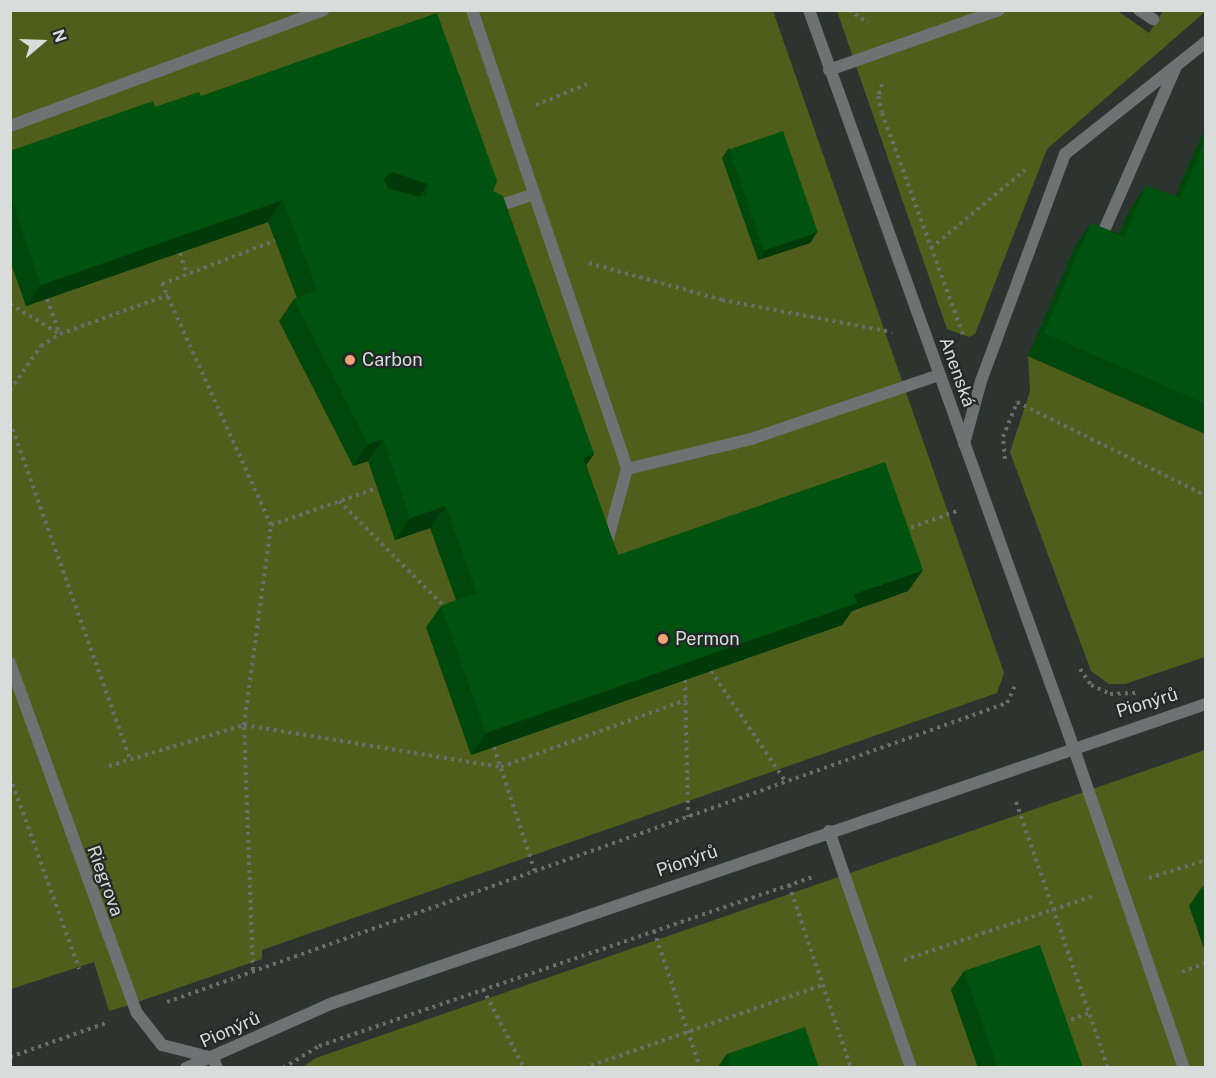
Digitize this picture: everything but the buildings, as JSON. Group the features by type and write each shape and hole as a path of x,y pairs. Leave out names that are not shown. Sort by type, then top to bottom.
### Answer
{"street":[{"path":"472,10 531,195 554,253 627,469 607,542"},
{"name":"Anenská","path":"809,10 1073,746 1184,1068"},
{"path":"829,70 999,10"},
{"path":"1139,10 1153,19"},
{"path":"10,126 315,12"},
{"path":"964,444 981,381 1065,154 1206,42"},
{"path":"1098,245 1177,65"},
{"path":"485,210 531,195"},
{"path":"627,469 751,439 939,375"},
{"name":"Riegrova","path":"10,663 137,1013 162,1045 215,1063"},
{"name":"Pionýrů","path":"186,1068 215,1063 333,1004 1073,746 1206,704"},
{"path":"829,831 911,1068"}],"path":[{"path":"890,74 878,96 931,248 981,381"},
{"path":"507,117 587,84"},
{"path":"931,248 1045,153 1065,154"},
{"path":"253,970 244,725 271,525 162,284 283,238"},
{"path":"180,253 187,274"},
{"path":"554,253 722,300 897,334"},
{"path":"10,390 41,346 60,334 168,295"},
{"path":"47,299 60,334"},
{"path":"10,304 60,334"},
{"path":"1003,437 1017,402 1206,496"},
{"path":"10,422 130,759"},
{"path":"1000,428 1008,471"},
{"path":"271,525 377,488"},
{"path":"954,500 961,522"},
{"path":"339,501 446,609 449,619"},
{"path":"898,532 957,511"},
{"path":"446,609 456,605"},
{"path":"1077,665 1091,685 1110,694 1145,690"},
{"path":"711,671 786,782"},
{"path":"10,1057 1007,703 1017,686 1013,675"},
{"path":"685,680 688,817"},
{"path":"109,766 244,725 501,767 686,700"},
{"path":"494,747 535,872"},
{"path":"10,777 79,969"},
{"path":"1005,806 1025,799"},
{"path":"1016,802 1108,1068"},
{"path":"900,962 1052,909 1206,860"},
{"path":"284,1068 319,1046 841,868"},
{"path":"789,885 851,1068"},
{"path":"654,932 700,1068"},
{"path":"897,951 904,972"},
{"path":"1173,976 1206,963"},
{"path":"584,1068 823,985"},
{"path":"483,989 524,1068"},
{"path":"1059,1023 1089,1013"}],"green space":[{"path":"11,11 773,11 1004,673 997,693 262,950 262,959 126,1006 109,1011 94,962 11,989"},
{"path":"837,11 1118,11 1149,33 1163,11 1206,11 1047,149 975,334 969,337 947,329"},
{"path":"1028,356 1205,434 1205,657 1125,684 1109,684 1091,671 1010,452 1030,391"},
{"path":"1205,750 1205,1067 301,1068 316,1058"}],"place":[{"name":"Carbon","path":"350,360"},
{"name":"Permon","path":"663,639"}]}
